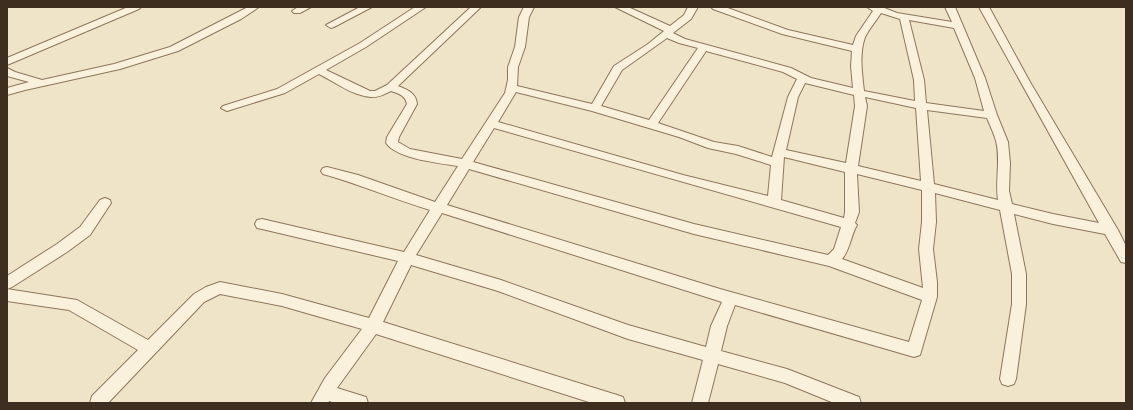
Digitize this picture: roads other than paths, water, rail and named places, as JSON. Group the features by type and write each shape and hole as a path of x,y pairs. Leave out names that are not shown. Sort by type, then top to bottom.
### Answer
{"street":[{"path":"7,62 136,7"},
{"path":"7,92 116,67 174,49 238,17 254,7"},
{"path":"297,11 306,7"},
{"path":"331,25 367,7"},
{"path":"227,108 281,91 320,71 421,7"},
{"path":"320,71 370,94 378,93 391,87 476,7"},
{"path":"360,403 322,397 373,326 387,301 394,283 407,258 491,124 511,88 513,67 520,47 524,17 529,7"},
{"path":"620,7 669,32 682,41 786,70 823,85 958,112 991,114"},
{"path":"595,108 618,68 651,46 688,17 693,7"},
{"path":"716,7 785,32 858,49"},
{"path":"950,7 980,78 991,114 1002,142 1004,191 1019,274 1019,304 1008,379"},
{"path":"984,7 1025,82 1126,258"},
{"path":"832,261 840,252 850,225 852,212 851,169 861,106 856,66 858,49 861,36 876,8 904,17 958,26"},
{"path":"327,171 354,178 404,197 440,207 537,239 731,298 914,350 930,297 930,282 926,249 929,222 928,187 919,80 904,17"},
{"path":"651,125 704,47"},
{"path":"7,70 11,74 41,83"},
{"path":"774,202 779,158 793,98 803,77"},
{"path":"391,87 406,93 411,98 412,104 392,136 392,143 396,147 407,152 466,164 694,229 832,261 930,297"},
{"path":"511,88 595,108 683,134 712,145 779,158 851,169 928,187 1007,208 1094,228 1111,230"},
{"path":"491,124 683,179 774,202 850,225"},
{"path":"7,283 62,248 85,231 105,203"},
{"path":"262,224 407,258 501,286 628,332 713,354 787,376 853,403"},
{"path":"98,402 199,298 220,288 282,300 373,326 617,403"},
{"path":"7,295 72,304 149,349"},
{"path":"700,403 719,326 731,298"}]}
